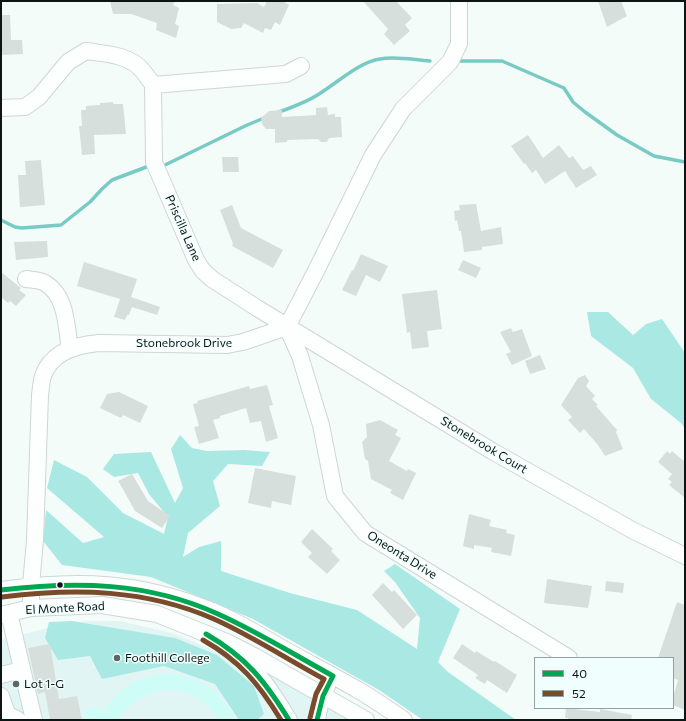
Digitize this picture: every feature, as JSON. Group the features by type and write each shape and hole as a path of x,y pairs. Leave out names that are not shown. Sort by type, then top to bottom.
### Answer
{"street":[{"path":"287,326 317,269 372,155 403,109 450,62 455,54 459,44 459,1"},
{"path":"1,108 25,106 39,97 68,62 86,51 124,57 142,69 153,85 286,74 301,66"},
{"name":"Priscilla Lane","path":"153,85 154,162 196,260 203,271 212,279 287,326"},
{"path":"26,279 44,282 57,292 64,310 70,349"},
{"name":"Stonebrook Drive","path":"31,608 40,395 43,377 53,359 70,349 86,344 227,345 242,342 287,326"},
{"name":"Stonebrook Court","path":"287,326 492,451 632,530 685,556"},
{"name":"Oneonta Drive","path":"287,326 300,356 321,425 335,496 365,533 567,657"},
{"name":"El Monte Road","path":"1,590 31,585 77,583 134,587 161,593 213,611 359,690 404,720"},
{"name":"El Monte Road","path":"5,614 31,608 102,605 129,608 157,614 228,643 254,656 366,720"},
{"path":"5,614 22,670 34,720"},
{"path":"193,628 217,640 245,661 269,687 289,720"},
{"path":"1,675 22,670"},
{"path":"317,720 323,696 333,676"},
{"path":"1,696 7,714 18,720"}],"shaded area":[{"path":"587,312 608,312 633,335 646,324 662,319 685,353 685,429 681,423 651,399 633,368 591,336"},
{"path":"180,435 192,448 207,451 244,450 270,452 262,466 228,464 213,481 220,506 188,533 183,557 199,547 221,541 221,571 290,593 357,610 417,649 420,618 395,582 384,571 395,564 460,609 438,662 448,672 516,720 423,720 379,690 253,619 151,577 62,565 43,541 46,510 83,543 104,537 47,488 54,460 87,477 123,513 164,534 168,517 149,494 138,473 114,477 103,469 114,454 151,452 175,503 183,488 171,449"},
{"path":"72,621 175,638 217,655 254,686 264,714 257,720 239,720 215,684 164,666 102,679 90,656 58,660 45,638 49,622"},
{"name":"Foothill College","path":"86,621 120,621 172,633 275,675 352,720 1,720 1,640 47,628"},
{"path":"166,674 189,678 208,686 223,700 236,720 219,720 209,706 196,697 183,692 168,690 153,692 140,698 127,707 117,720 87,720 85,710 100,707 102,714 115,697 129,685 146,678"}],"building":[{"path":"110,1 175,1 173,5 179,8 175,24 179,26 176,38 156,30 157,23 131,14 113,14"},
{"path":"267,1 283,1 289,5 280,25 275,22 271,30 265,28 263,33 244,23 241,28 231,29 217,22 217,4 257,3 264,7"},
{"path":"363,1 396,1 412,18 405,25 410,31 394,45 384,34 388,29"},
{"path":"598,1 621,1 627,16 607,27"},
{"path":"1,15 10,15 11,40 22,40 23,54 1,55"},
{"path":"113,102 113,104 123,104 126,134 94,135 95,154 82,155 79,126 82,126 81,110 86,110 86,106"},
{"path":"327,107 328,115 335,114 335,117 341,117 342,137 329,138 327,142 321,142 318,139 287,140 287,142 275,143 275,129 266,129 262,124 261,118 269,111 282,110 282,117 316,115 316,108"},
{"path":"528,135 543,158 559,145 569,158 573,156 583,170 591,166 597,175 576,188 565,171 545,184 536,170 532,173 511,146"},
{"path":"222,157 238,157 239,172 223,172"},
{"path":"41,160 45,205 20,207 18,175 26,175 25,161"},
{"path":"476,204 481,231 501,227 503,244 482,247 482,250 464,252 461,231 459,231 457,220 455,221 454,211 460,210 459,205"},
{"path":"232,205 241,228 283,250 273,268 232,246 233,244 220,210"},
{"path":"47,241 48,257 16,260 14,242"},
{"path":"361,254 388,266 380,282 366,275 356,296 342,290"},
{"path":"463,260 481,268 476,278 458,270"},
{"path":"84,262 137,279 131,297 160,307 157,315 132,307 125,320 114,317 120,299 77,286"},
{"path":"1,272 21,288 19,290 26,295 16,306 10,301 8,303 1,297"},
{"path":"437,290 442,329 427,331 429,347 412,349 410,332 407,333 402,294"},
{"path":"511,328 513,332 522,329 532,356 512,365 506,354 511,352 500,332"},
{"path":"540,355 546,369 530,374 525,361"},
{"path":"585,375 589,381 586,386 595,396 592,399 598,405 596,406 617,430 616,432 623,449 605,456 598,445 584,429 580,433 568,420 572,417 561,405 578,378"},
{"path":"267,385 273,405 269,406 278,438 266,442 261,421 250,423 246,408 220,416 220,418 213,420 219,438 199,444 194,427 199,426 193,404 198,403 197,401 249,386 250,389"},
{"path":"119,392 148,406 140,423 123,415 121,418 100,408 107,394"},
{"path":"380,420 398,430 395,435 401,438 389,461 407,471 408,469 416,473 403,500 390,493 392,490 371,479 368,461 365,459 362,442 367,437 366,424"},
{"path":"667,451 670,454 672,451 685,462 685,498 669,485 672,482 668,479 672,474 658,462"},
{"path":"255,468 296,476 291,505 272,501 271,508 248,503"},
{"path":"132,474 148,501 170,516 162,528 135,511 118,481"},
{"path":"469,514 491,520 489,526 507,530 506,533 515,535 511,556 491,552 492,548 474,545 474,549 463,546"},
{"path":"312,529 333,549 331,551 340,560 327,574 308,557 312,553 301,542"},
{"path":"547,579 592,586 588,608 544,603"},
{"path":"606,581 624,583 623,593 605,591"},
{"path":"383,583 392,592 394,590 417,615 403,629 372,595"},
{"path":"677,602 685,605 685,710 674,705 674,694 678,680 674,678 674,657 658,657"},
{"path":"50,644 59,699 77,696 82,720 50,720 45,692 38,694 28,648"},
{"path":"462,644 475,653 476,651 517,675 507,693 487,680 485,684 475,678 478,675 453,658"},
{"path":"566,709 600,712 600,709 632,715 631,720 568,720 568,718 565,718"}],"waterway":[{"path":"279,112 310,99 356,68 372,61 392,58 430,61"},
{"path":"455,61 502,61 564,88 573,102 617,135 654,156 685,162"},
{"path":"165,165 264,118"},
{"path":"1,220 15,227 22,228 61,225 90,202 112,180 149,166"}],"transit line":[{"name":"40","path":"1,590 57,585 84,585 138,590 165,595 192,603 233,621 262,636 333,676 323,696 317,720"},
{"name":"52","path":"2,597 57,592 110,593 136,596 162,602 188,609 214,619 256,640 324,679 316,694 310,718"},
{"name":"40","path":"206,634 244,661 254,671 272,693 289,720"},
{"name":"52","path":"203,640 228,656 248,674 265,695 281,720"}],"place":[{"name":"Foothill College","path":"117,658"},
{"name":"Lot 1-G","path":"16,684"}]}
